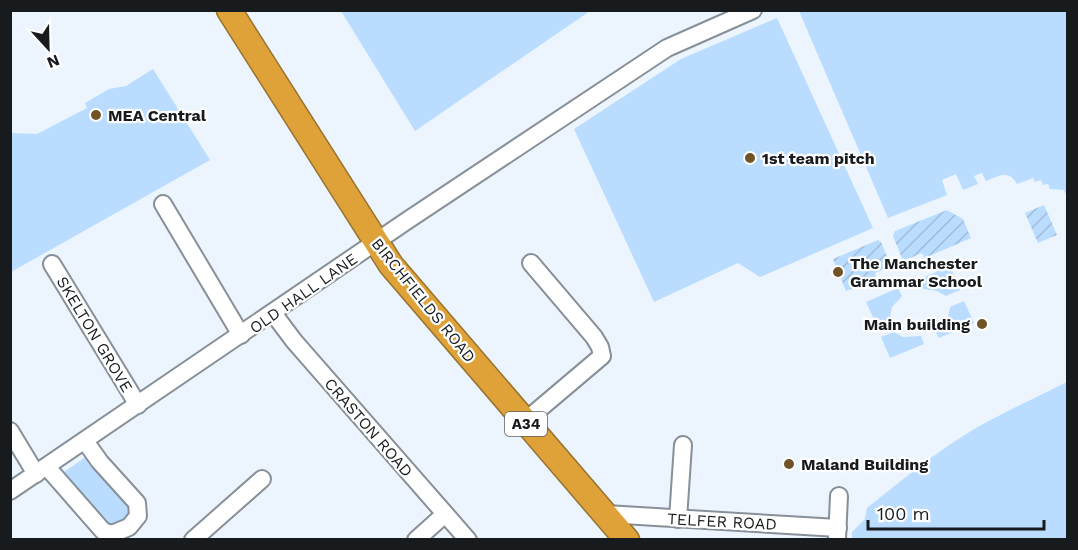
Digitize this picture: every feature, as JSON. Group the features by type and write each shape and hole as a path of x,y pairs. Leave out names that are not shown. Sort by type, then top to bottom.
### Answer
{"highway":[{"name":"BIRCHFIELDS ROAD","path":"229,10 376,243 400,275 627,540"}],"street":[{"name":"OLD HALL LANE","path":"10,491 667,48 753,10"},
{"path":"163,204 241,335"},
{"path":"524,422 602,356 594,337 531,263"},
{"name":"SKELTON GROVE","path":"52,264 138,405"},
{"name":"CRASTON ROAD","path":"273,313 294,341 468,540"},
{"path":"10,431 42,471 103,531 112,534 134,534 138,516 137,503 100,462 85,441"},
{"path":"678,519 683,445"},
{"path":"193,540 262,479"},
{"path":"838,534 839,496"},
{"path":"416,540 445,514"},
{"name":"TELFER ROAD","path":"606,514 838,534"}],"shaded area":[{"path":"341,11 590,11 415,131"},
{"path":"799,11 1067,11 1067,198 1064,190 1050,189 1048,184 1043,185 1041,180 1035,182 1033,178 1017,184 1010,176 1003,175 986,181 982,173 974,176 978,184 963,190 956,174 942,180 947,195 888,218"},
{"path":"777,18 873,228 760,277 738,263 654,302 574,129 681,59"},
{"name":"MEA Central","path":"153,69 210,160 11,272 11,133 37,134 87,108 85,103 109,89 126,86"},
{"path":"1044,205 1057,235 1038,243 1025,213"},
{"path":"947,210 963,219 971,238 925,258 922,253 903,261 893,236 895,231"},
{"path":"878,240 891,266 875,273 876,278 846,291 833,259"},
{"path":"950,266 960,290 946,296 937,291 918,288 915,281"},
{"path":"898,288 902,296 892,307 889,321 877,326 866,302"},
{"path":"964,301 974,323 939,338 935,330 948,318 950,307"},
{"path":"894,332 903,337 921,336 924,344 890,358 881,337"},
{"path":"1067,382 1067,539 852,539 852,532 865,519 867,508 934,456 976,428"},
{"path":"87,456 134,506 134,515 110,530 64,474"}],"place":[{"name":"MEA Central","path":"96,115"},
{"name":"1st team pitch","path":"750,158"},
{"name":"The Manchester Grammar School","path":"838,272"},
{"name":"Main building","path":"982,324"},
{"name":"Maland Building","path":"789,464"}]}
